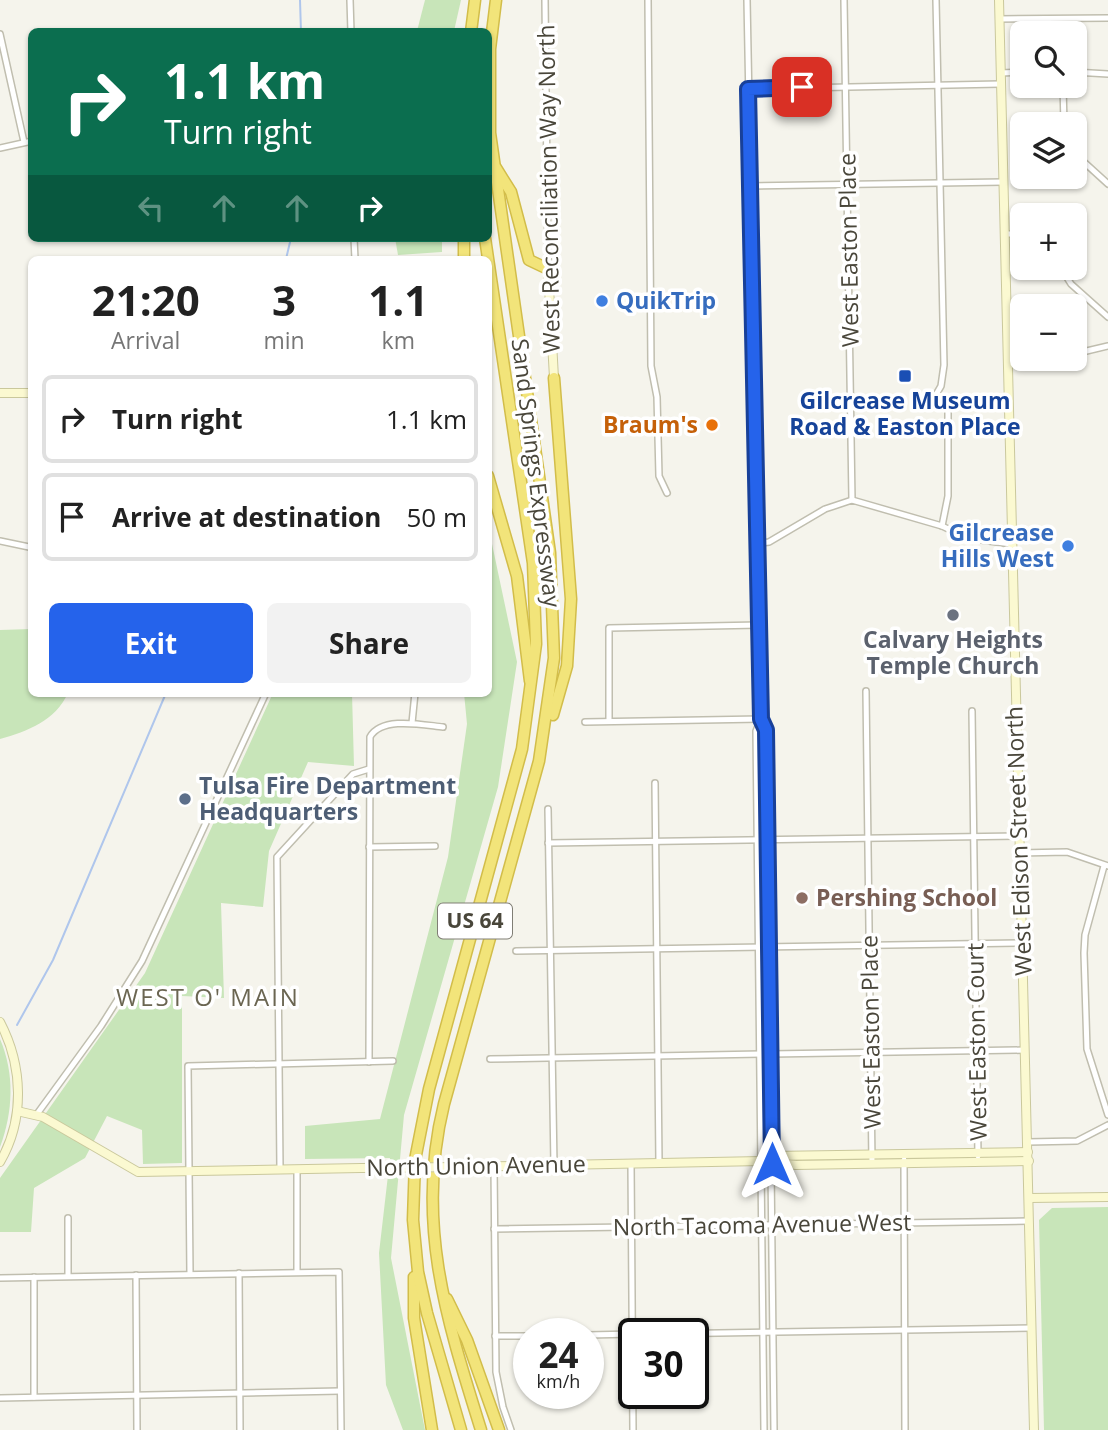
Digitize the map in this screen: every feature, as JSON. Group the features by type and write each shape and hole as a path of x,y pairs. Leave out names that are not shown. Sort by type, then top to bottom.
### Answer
{"highway":[{"path":"472,28 475,0"},
{"name":"Sand Springs Expressway","path":"492,50 496,0"},
{"name":"Sand Springs Expressway","path":"481,1430 438,1280 431,1205 440,1121 539,761 551,693 554,604 492,144"},
{"path":"493,163 511,192 528,260 548,269"},
{"name":"Sand Springs Expressway","path":"461,1430 425,1306 415,1246 414,1184 422,1118 519,764 532,694 536,644 534,578 492,285"},
{"path":"539,761 568,666 571,621 555,383"},
{"path":"492,490 517,576 523,644 532,694"},
{"path":"415,1246 414,1318 432,1430"},
{"path":"438,1280 467,1340 499,1430"}],"main road":[{"name":"West Edison Street North","path":"999,0 1034,1430"},
{"name":"West Reconciliation Way North","path":"548,269 555,383"},
{"path":"0,393 28,393"},
{"path":"0,1022 16,1064 17,1111 7,1148 0,1162"},
{"path":"17,1111 37,1114"},
{"name":"North Union Avenue","path":"37,1114 130,1170 141,1172 772,1160 904,1159 978,1162 1028,1156"},
{"name":"North Union Avenue","path":"904,1159 978,1152 1028,1156"},
{"path":"1030,1198 1108,1197"}],"street":[{"path":"350,0 351,28"},
{"name":"West Reconciliation Way North","path":"545,0 548,269"},
{"path":"648,0 651,366 657,397 659,475 667,493"},
{"path":"747,0 761,719 756,732 764,1430"},
{"name":"West Easton Place","path":"844,0 852,500"},
{"path":"934,398 942,386 944,365 936,0"},
{"path":"999,19 1108,18"},
{"path":"0,34 24,142"},
{"path":"1000,73 1010,73"},
{"path":"1087,73 1108,74"},
{"path":"748,89 1000,84"},
{"path":"0,148 28,142"},
{"path":"1087,165 1108,184"},
{"path":"750,186 1003,182"},
{"path":"1004,234 1010,234"},
{"path":"1068,280 1108,317"},
{"path":"1087,351 1108,346"},
{"path":"942,526 948,496 947,405"},
{"path":"756,544 769,542 825,509 852,500 942,526 967,538 1012,544"},
{"path":"0,541 28,547"},
{"path":"609,721 609,628 759,625"},
{"name":"West Easton Place","path":"866,691 872,1159"},
{"path":"37,1114 102,1026 152,942 264,697"},
{"path":"412,723 415,697"},
{"name":"West Easton Court","path":"972,711 978,1162"},
{"path":"585,722 761,719"},
{"path":"761,719 766,730 774,1430"},
{"path":"369,1062 369,769 372,734 379,727 412,723 443,727"},
{"path":"280,1169 276,873 281,849 354,774 369,769"},
{"path":"655,783 659,1163"},
{"path":"548,809 554,1165"},
{"path":"548,843 1019,836"},
{"path":"369,847 435,846"},
{"path":"1020,853 1067,852 1106,866 1085,935 1084,953 1087,1049 1108,1115"},
{"path":"516,951 1022,943"},
{"path":"761,1044 771,1043"},
{"path":"771,1054 1025,1050"},
{"path":"490,1059 761,1054"},
{"path":"190,1274 188,1066 393,1062"},
{"path":"761,1063 771,1063"},
{"path":"1028,1142 1077,1141 1108,1125"},
{"path":"904,1159 905,1430"},
{"path":"631,1163 633,1318"},
{"path":"494,1166 498,1390 511,1430"},
{"path":"296,1272 297,1169"},
{"path":"68,1218 68,1276"},
{"name":"North Tacoma Avenue West","path":"494,1229 1030,1221"},
{"path":"0,1278 339,1272 341,1430"},
{"path":"239,1273 240,1430"},
{"path":"136,1275 138,1430"},
{"path":"34,1277 34,1397"},
{"path":"709,1333 1032,1328"},
{"path":"495,1336 513,1336"},
{"path":"0,1398 340,1391"},
{"path":"632,1409 632,1430"}],"green space":[{"path":"425,0 461,0 455,28 418,28"},
{"path":"396,242 442,242 442,252 398,255"},
{"path":"492,544 517,662 498,787 404,1115 391,1258 425,1430 403,1430 386,1385 379,1253 390,1158 305,1159 305,1126 380,1119 448,857 467,724 464,697 492,697"},
{"path":"28,629 28,697 66,697 48,718 0,739 0,630"},
{"path":"271,697 352,697 354,766 308,762 269,851 263,907 221,903 224,998 182,996 182,1163 143,1164 142,1130 107,1116 85,1158 34,1188 31,1232 0,1232 0,1178 145,973"},
{"path":"0,1039 10,1079 10,1107 0,1147"},
{"path":"1108,1207 1108,1430 1044,1430 1039,1220 1052,1208"}],"waterway":[{"path":"300,0 301,28"},
{"path":"287,256 290,242"},
{"path":"17,1025 53,960 164,697"}],"place":[{"name":"QuikTrip","path":"602,301"},
{"name":"Gilcrease Museum Road & Easton Place","path":"905,376"},
{"name":"Braum's","path":"712,425"},
{"name":"Gilcrease Hills West","path":"1068,546"},
{"name":"Calvary Heights Temple Church","path":"953,615"},
{"name":"Tulsa Fire Department Headquarters","path":"185,799"},
{"name":"Pershing School","path":"802,898"}],"district":[{"name":"WEST O' MAIN","path":"208,998"}],"route":[{"path":"772,1164 766,730 761,719 756,544 748,89 802,87"}]}
